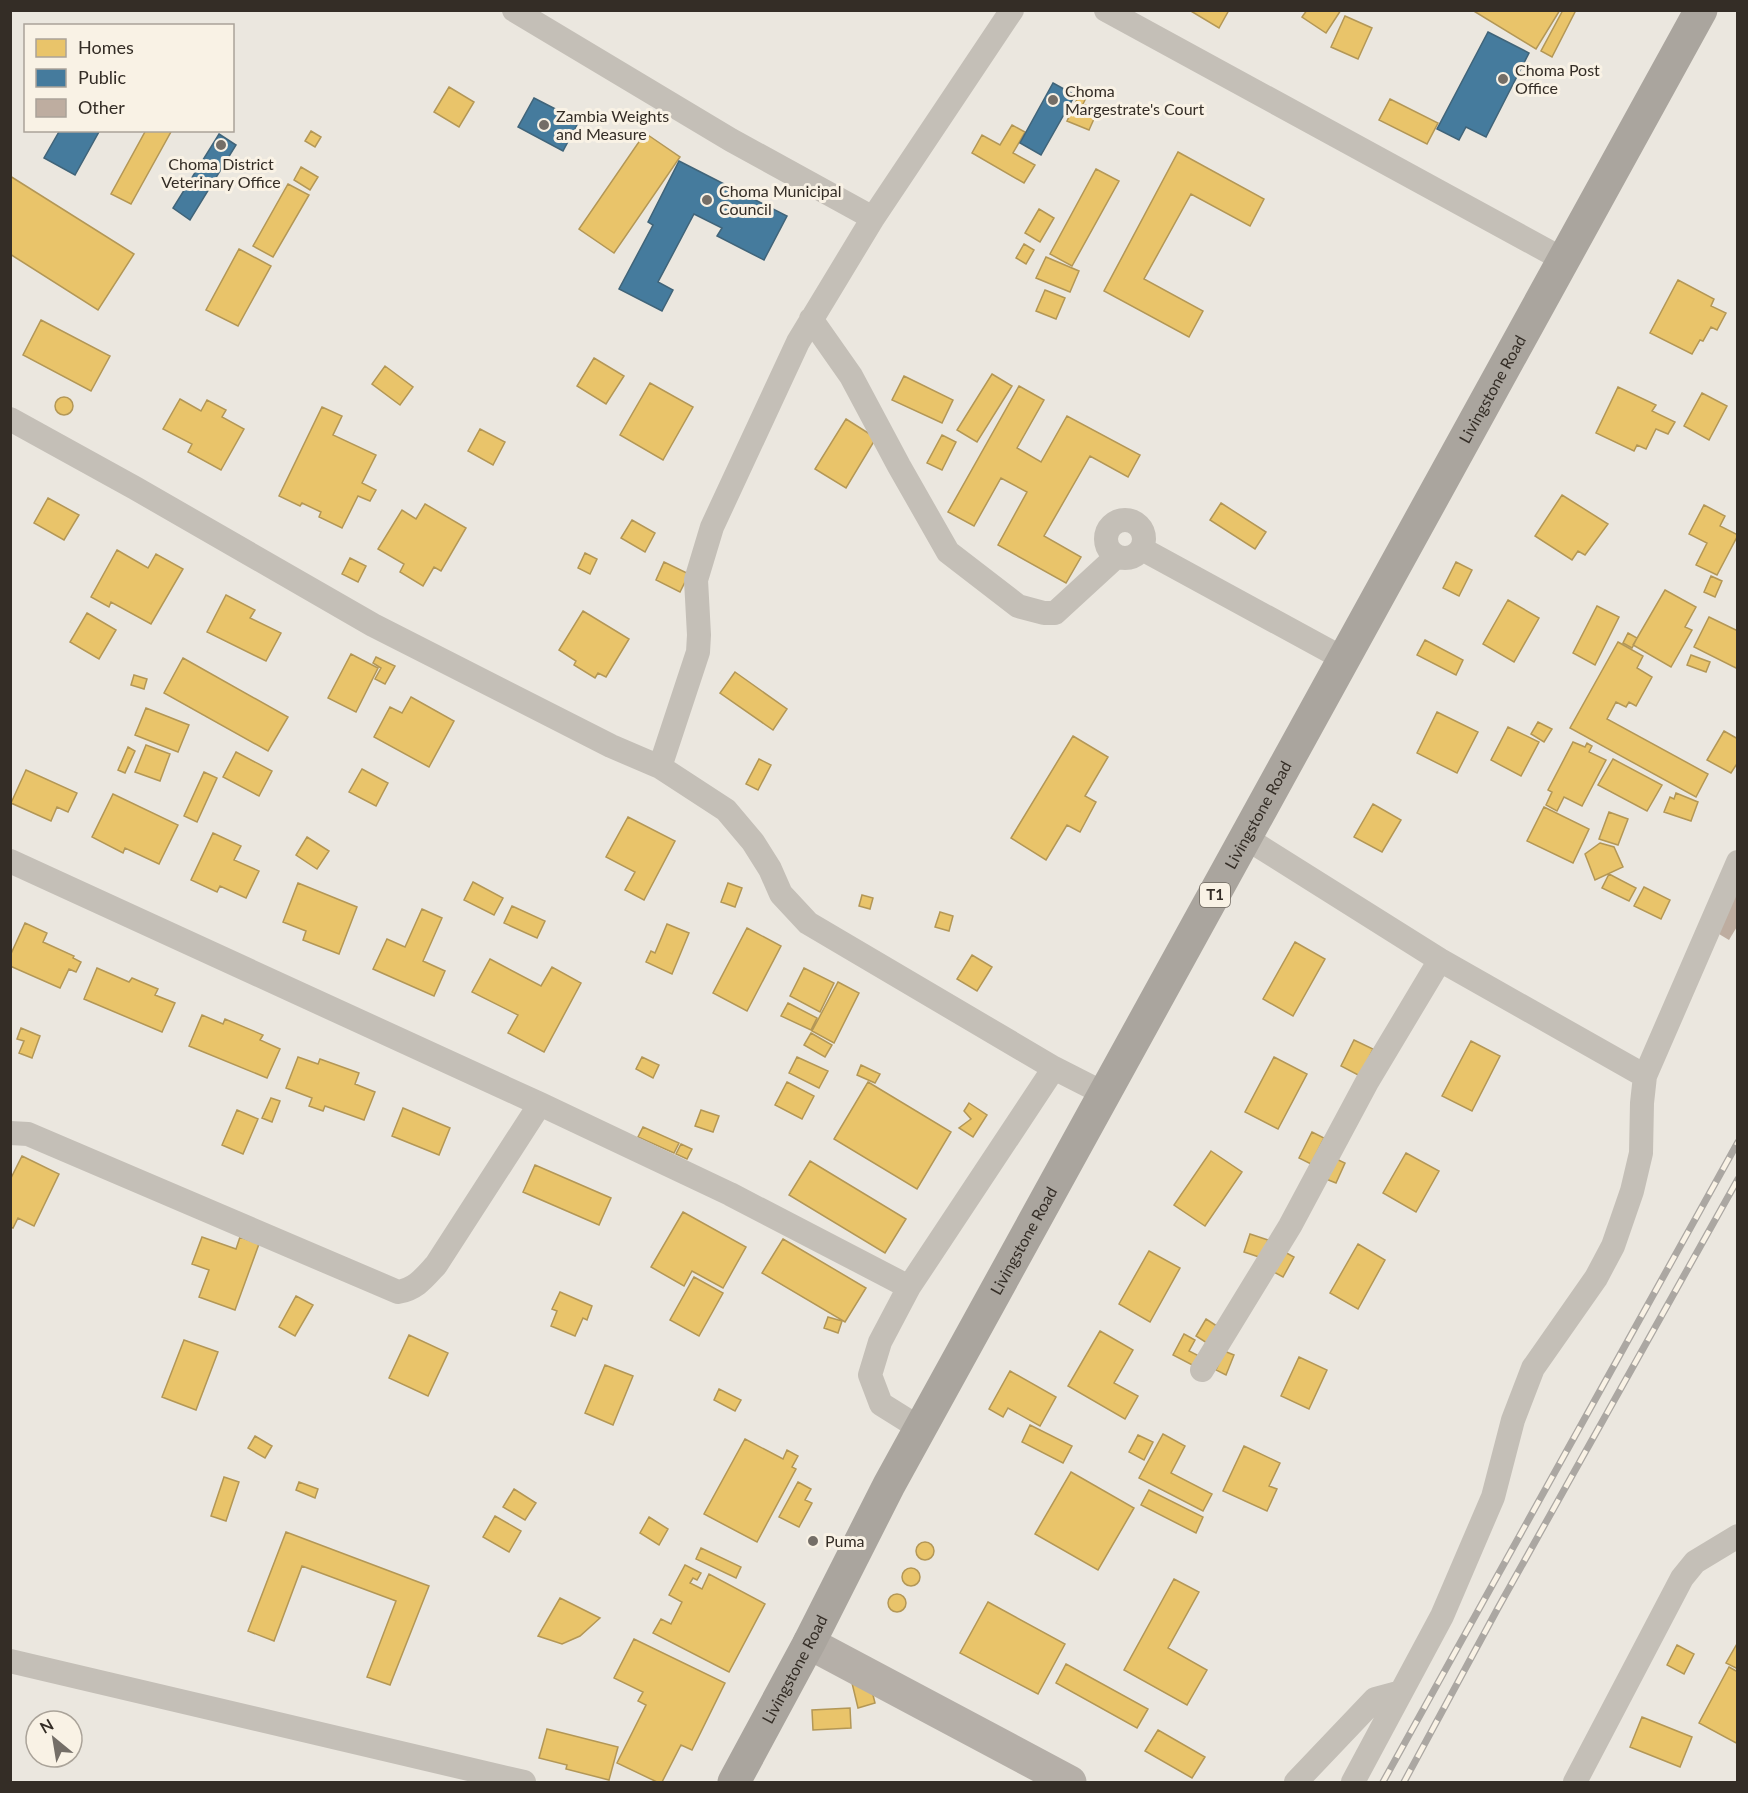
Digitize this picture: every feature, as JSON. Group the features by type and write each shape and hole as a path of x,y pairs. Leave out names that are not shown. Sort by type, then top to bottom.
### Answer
{"highway":[{"name":"Livingstone Road","path":"734,1782 890,1485 1701,10"}],"street":[{"path":"514,10 731,140 873,218"},
{"path":"660,768 698,652 696,580 711,527 798,342 873,218 1012,10"},
{"path":"1106,10 1564,260"},
{"path":"812,319 851,376 948,552 1018,606 1044,613 1056,613 1116,557"},
{"path":"10,419 373,625 611,746 660,768 726,810 753,842 770,869 781,894 808,923 1054,1068 1105,1094"},
{"path":"1124,519 1134,521 1142,528 1145,539 1142,549 1131,558 1116,557 1108,551 1105,541 1107,530 1114,522 1124,519"},
{"path":"1142,549 1344,659"},
{"path":"1246,838 1440,960 1645,1076"},
{"path":"10,861 540,1104 730,1194 909,1287"},
{"path":"1353,1782 1442,1616 1493,1497 1513,1420 1533,1368 1596,1278 1613,1246 1632,1191 1641,1153 1645,1076 1737,862"},
{"path":"1202,1370 1290,1226 1367,1082 1440,960"},
{"path":"921,1429 881,1404 870,1375 880,1342 909,1287 1054,1068"},
{"path":"10,1133 28,1134 398,1292 409,1290 436,1265 540,1104"},
{"path":"1575,1782 1682,1578 1695,1562 1737,1536"},
{"path":"809,1643 1070,1782"},
{"path":"10,1661 524,1782"},
{"path":"1296,1782 1375,1699 1401,1692"}],"building: Homes":[{"path":"1189,10 1229,10 1219,28"},
{"path":"1307,10 1341,10 1326,33 1302,17"},
{"path":"1472,10 1560,10 1536,49"},
{"path":"1563,10 1576,10 1552,57 1541,51"},
{"path":"1345,16 1372,28 1358,59 1331,47"},
{"path":"449,87 474,102 459,127 434,112"},
{"path":"1079,95 1086,98 1083,104 1098,110 1089,130 1067,121"},
{"path":"1390,99 1438,123 1427,144 1379,120"},
{"path":"1012,125 1025,132 1013,153 1035,165 1024,183 972,153 982,135 1000,145"},
{"path":"311,131 321,137 315,147 305,141"},
{"path":"145,132 171,132 131,204 111,194"},
{"path":"645,133 680,157 614,253 579,229"},
{"path":"1178,152 1264,199 1250,226 1191,194 1144,279 1203,311 1189,337 1104,291"},
{"path":"301,167 318,177 310,190 294,180"},
{"path":"1096,169 1119,181 1072,266 1050,254"},
{"path":"10,176 134,254 98,310 10,254"},
{"path":"288,184 309,195 273,257 253,246"},
{"path":"1039,209 1054,218 1040,242 1025,233"},
{"path":"1024,244 1034,250 1026,264 1016,258"},
{"path":"239,249 271,266 238,326 206,310"},
{"path":"1046,257 1079,271 1070,292 1036,278"},
{"path":"1678,280 1714,299 1711,306 1726,313 1717,330 1711,327 1692,354 1650,333"},
{"path":"1045,290 1065,298 1056,319 1036,311"},
{"path":"41,320 110,356 91,391 23,355"},
{"path":"594,358 624,376 606,404 577,386"},
{"path":"385,366 413,387 400,405 372,384"},
{"path":"992,374 1012,386 977,442 957,430"},
{"path":"904,376 953,400 942,423 892,400"},
{"path":"650,383 693,407 663,460 620,435"},
{"path":"1019,386 1044,400 1017,448 1041,462 1067,416 1140,455 1128,477 1090,456 1044,536 1081,557 1066,583 998,545 1027,492 1001,478 974,526 948,512"},
{"path":"1618,387 1656,405 1652,411 1675,422 1668,434 1656,429 1646,449 1637,445 1634,451 1596,433"},
{"path":"1702,393 1727,406 1709,440 1684,426"},
{"path":"64,397 70,400 73,406 70,412 64,415 58,412 55,406 58,400"},
{"path":"180,399 201,411 207,400 226,410 222,417 244,429 221,470 188,452 192,444 163,429"},
{"path":"322,407 342,416 333,435 376,455 362,483 376,490 370,501 358,496 342,528 319,517 321,512 302,503 300,506 279,496"},
{"path":"846,419 876,438 846,488 815,469"},
{"path":"480,429 505,442 493,465 468,451"},
{"path":"942,435 956,442 942,470 927,463"},
{"path":"1562,495 1608,524 1585,555 1578,551 1572,560 1535,536"},
{"path":"48,498 79,515 64,540 34,523"},
{"path":"1221,503 1266,532 1255,549 1210,520"},
{"path":"425,504 466,528 441,571 434,567 423,586 400,572 404,564 378,549 402,510 416,519"},
{"path":"1704,505 1725,516 1720,526 1738,535 1717,575 1696,565 1707,543 1689,534"},
{"path":"632,520 655,533 645,552 621,538"},
{"path":"117,550 148,568 156,554 183,569 151,624 111,602 109,607 91,597"},
{"path":"585,553 597,559 590,574 578,568"},
{"path":"350,558 366,566 358,582 342,574"},
{"path":"664,562 689,574 680,592 656,580"},
{"path":"1456,562 1472,570 1459,596 1443,588"},
{"path":"1711,576 1722,581 1715,597 1704,592"},
{"path":"1665,590 1696,607 1685,627 1692,630 1671,667 1633,645"},
{"path":"226,595 255,610 250,618 281,633 266,661 207,632"},
{"path":"1508,600 1539,618 1514,662 1483,644"},
{"path":"1597,606 1619,617 1595,665 1573,653"},
{"path":"583,611 629,639 606,677 598,673 595,678 574,665 576,661 559,650"},
{"path":"87,613 116,630 99,659 70,642"},
{"path":"1709,617 1738,631 1738,669 1694,647"},
{"path":"1628,633 1637,638 1632,648 1623,643"},
{"path":"1425,640 1463,660 1456,675 1417,655"},
{"path":"1618,642 1643,656 1637,668 1652,677 1636,706 1629,702 1626,707 1616,702 1607,719 1708,774 1696,797 1570,728"},
{"path":"351,654 378,668 356,712 328,698"},
{"path":"1691,655 1710,662 1706,672 1687,665"},
{"path":"376,657 395,666 385,684 375,679 381,668 373,663"},
{"path":"183,658 288,717 268,751 164,693"},
{"path":"735,672 787,709 773,730 720,693"},
{"path":"134,675 147,679 144,689 131,685"},
{"path":"411,697 454,721 429,767 374,737 390,707 402,713"},
{"path":"146,708 189,725 178,752 135,735"},
{"path":"1437,712 1478,732 1457,773 1417,753"},
{"path":"1538,722 1552,729 1544,742 1531,734"},
{"path":"1508,727 1539,742 1521,776 1491,760"},
{"path":"1724,731 1738,739 1738,762 1731,773 1707,760"},
{"path":"1073,736 1108,757 1085,796 1096,802 1080,832 1067,825 1046,860 1011,838"},
{"path":"1573,742 1585,747 1587,743 1592,746 1589,752 1606,760 1582,806 1564,797 1557,811 1546,805 1552,792 1548,790"},
{"path":"146,745 170,754 160,781 135,772"},
{"path":"128,747 135,751 125,773 118,770"},
{"path":"236,752 272,771 259,796 223,777"},
{"path":"759,759 771,765 758,790 746,784"},
{"path":"1613,759 1662,785 1647,811 1598,785"},
{"path":"362,769 388,783 376,806 349,792"},
{"path":"26,770 77,793 68,812 57,807 51,821 11,803"},
{"path":"204,772 217,778 197,822 184,816"},
{"path":"1676,793 1698,802 1691,821 1664,812 1670,797 1674,799"},
{"path":"113,794 178,825 159,864 125,848 123,853 92,837"},
{"path":"1373,804 1401,820 1382,852 1354,837"},
{"path":"1544,807 1589,829 1573,863 1527,841"},
{"path":"1609,812 1628,819 1618,845 1599,839"},
{"path":"628,817 675,841 644,900 625,890 635,872 606,857"},
{"path":"213,833 241,846 234,860 259,871 246,898 220,886 217,892 191,880"},
{"path":"307,837 329,851 317,869 296,855"},
{"path":"1600,843 1614,847 1623,867 1595,880 1585,854"},
{"path":"1609,874 1636,888 1629,901 1602,888"},
{"path":"473,882 503,898 494,915 464,900"},
{"path":"298,883 357,907 339,954 303,940 306,931 283,922"},
{"path":"728,883 742,888 735,907 721,902"},
{"path":"1644,887 1670,900 1661,919 1634,906"},
{"path":"862,895 873,898 870,909 859,906"},
{"path":"512,906 545,921 537,938 504,923"},
{"path":"422,909 442,918 423,961 445,971 434,996 373,969 387,939 405,947"},
{"path":"940,912 953,916 949,931 935,927"},
{"path":"25,923 47,933 43,942 74,956 73,958 81,962 76,972 69,969 60,988 10,966 10,956"},
{"path":"667,924 689,933 672,974 646,962 651,951 655,953"},
{"path":"747,928 781,946 747,1011 713,993"},
{"path":"1295,942 1325,959 1293,1016 1263,999"},
{"path":"972,955 992,967 977,991 957,979"},
{"path":"490,959 541,986 552,967 581,983 544,1052 508,1033 518,1015 472,992"},
{"path":"97,968 129,982 132,978 158,989 155,995 175,1003 162,1032 84,999"},
{"path":"804,968 834,983 820,1012 790,996"},
{"path":"838,982 859,993 834,1043 812,1031"},
{"path":"788,1003 817,1018 811,1030 781,1016"},
{"path":"202,1015 223,1024 225,1019 263,1035 260,1040 280,1049 267,1078 189,1046"},
{"path":"21,1028 40,1036 32,1058 19,1053 24,1041 17,1039"},
{"path":"811,1033 832,1045 825,1057 804,1045"},
{"path":"1354,1040 1373,1049 1360,1076 1341,1066"},
{"path":"1471,1041 1500,1056 1472,1111 1442,1096"},
{"path":"298,1057 318,1064 320,1059 359,1073 355,1084 375,1092 364,1120 325,1106 323,1111 309,1106 312,1098 286,1088"},
{"path":"642,1057 659,1065 653,1078 636,1069"},
{"path":"797,1057 828,1071 819,1088 789,1073"},
{"path":"1274,1057 1307,1074 1278,1129 1245,1112"},
{"path":"861,1065 880,1074 875,1083 857,1075"},
{"path":"787,1082 814,1096 802,1119 775,1105"},
{"path":"868,1082 951,1132 917,1189 834,1139"},
{"path":"271,1098 280,1101 272,1122 262,1118"},
{"path":"969,1103 987,1115 973,1137 959,1128 971,1119 964,1111"},
{"path":"403,1108 450,1128 439,1155 392,1136"},
{"path":"237,1110 258,1119 243,1154 222,1145"},
{"path":"701,1110 719,1116 713,1132 695,1126"},
{"path":"643,1127 679,1143 674,1153 638,1137"},
{"path":"1312,1132 1324,1138 1311,1164 1299,1158"},
{"path":"681,1144 692,1149 687,1159 676,1154"},
{"path":"1211,1151 1242,1172 1205,1226 1174,1205"},
{"path":"1406,1153 1439,1171 1416,1212 1383,1193"},
{"path":"22,1156 59,1174 34,1226 18,1218 13,1228 10,1227 10,1180"},
{"path":"1330,1156 1345,1163 1336,1183 1321,1177"},
{"path":"810,1161 906,1219 885,1253 789,1195"},
{"path":"535,1165 611,1198 599,1225 523,1192"},
{"path":"683,1212 746,1247 723,1288 692,1271 684,1286 651,1267"},
{"path":"1250,1234 1268,1240 1262,1258 1244,1252"},
{"path":"202,1237 236,1249 240,1237 259,1244 235,1310 199,1297 209,1270 192,1264"},
{"path":"783,1239 866,1288 845,1322 762,1273"},
{"path":"1358,1244 1385,1260 1358,1309 1330,1293"},
{"path":"1281,1250 1294,1257 1283,1277 1270,1270"},
{"path":"1149,1251 1180,1268 1150,1322 1119,1304"},
{"path":"694,1277 723,1293 699,1336 670,1320"},
{"path":"560,1292 592,1306 587,1320 583,1318 575,1336 551,1326 557,1311 552,1309"},
{"path":"296,1296 313,1305 295,1336 279,1327"},
{"path":"828,1317 842,1321 838,1333 824,1328"},
{"path":"1206,1319 1220,1328 1210,1345 1196,1336"},
{"path":"1100,1331 1133,1350 1114,1383 1138,1396 1125,1419 1068,1386"},
{"path":"1184,1334 1195,1340 1189,1351 1203,1358 1198,1368 1173,1355"},
{"path":"409,1335 448,1353 428,1396 389,1378"},
{"path":"184,1340 218,1352 196,1410 162,1397"},
{"path":"1224,1351 1234,1355 1226,1375 1216,1370"},
{"path":"1299,1357 1327,1370 1309,1409 1281,1396"},
{"path":"605,1365 633,1376 613,1425 585,1413"},
{"path":"1010,1371 1056,1397 1040,1426 1008,1408 1003,1417 989,1409"},
{"path":"719,1389 741,1400 735,1411 714,1400"},
{"path":"1030,1425 1072,1446 1063,1463 1022,1442"},
{"path":"1163,1434 1185,1446 1171,1473 1212,1494 1203,1511 1139,1478"},
{"path":"1138,1435 1153,1442 1144,1460 1129,1452"},
{"path":"255,1436 272,1446 265,1458 248,1448"},
{"path":"745,1439 783,1459 787,1450 798,1456 792,1467 796,1469 757,1542 704,1514"},
{"path":"1244,1446 1280,1463 1269,1486 1277,1489 1267,1511 1223,1491"},
{"path":"1071,1472 1134,1508 1098,1570 1035,1534"},
{"path":"224,1477 239,1482 226,1521 211,1516"},
{"path":"299,1482 318,1489 315,1498 296,1490"},
{"path":"798,1482 811,1489 805,1500 812,1503 799,1527 779,1517"},
{"path":"514,1489 536,1503 525,1520 503,1507"},
{"path":"1149,1490 1203,1517 1196,1533 1141,1505"},
{"path":"495,1516 521,1531 509,1552 483,1537"},
{"path":"649,1517 668,1529 659,1545 640,1533"},
{"path":"286,1532 429,1586 390,1685 367,1677 396,1601 302,1566 274,1641 248,1631"},
{"path":"925,1542 931,1545 934,1551 931,1557 925,1560 919,1557 916,1551 919,1545"},
{"path":"701,1548 741,1567 736,1578 696,1559"},
{"path":"685,1565 701,1573 697,1580 693,1578 690,1583 702,1589 709,1574 765,1604 729,1672 653,1633 661,1619 671,1624 682,1602 669,1595"},
{"path":"911,1568 917,1571 920,1577 917,1583 911,1586 905,1583 902,1577 905,1571"},
{"path":"1174,1579 1199,1592 1168,1648 1207,1670 1187,1705 1124,1670"},
{"path":"897,1594 903,1597 906,1603 903,1609 897,1612 891,1609 888,1603 891,1597"},
{"path":"560,1598 600,1618 580,1636 562,1644 538,1636"},
{"path":"988,1602 1065,1644 1038,1694 960,1653"},
{"path":"634,1639 725,1683 692,1750 681,1745 662,1782 657,1782 617,1763 646,1705 638,1701 643,1692 614,1678"},
{"path":"1738,1642 1738,1669 1726,1663"},
{"path":"1677,1645 1694,1654 1684,1674 1667,1665"},
{"path":"1066,1664 1148,1709 1137,1728 1056,1683"},
{"path":"1729,1667 1738,1672 1738,1744 1699,1723"},
{"path":"869,1679 875,1703 858,1708 852,1683"},
{"path":"850,1708 851,1728 813,1730 812,1710"},
{"path":"1642,1717 1692,1737 1680,1767 1630,1747"},
{"path":"547,1729 618,1747 609,1780 566,1769 567,1765 539,1758"},
{"path":"1158,1730 1205,1757 1192,1778 1145,1751"}],"building: Public":[{"path":"1488,32 1529,53 1486,137 1466,127 1459,140 1437,129"},
{"path":"1053,83 1075,95 1041,155 1020,143"},
{"path":"534,98 579,121 563,151 518,127"},
{"path":"59,132 99,132 75,175 44,158"},
{"path":"219,134 236,145 190,220 173,208"},
{"path":"679,161 787,216 764,260 717,236 722,228 694,214 658,282 673,290 662,311 619,289 653,225 648,222"}],"building: Other":[{"path":"1738,889 1738,925 1729,940 1714,931"}],"railway":[{"path":"1383,1782 1738,1142"},
{"path":"1404,1782 1498,1608 1738,1179"}],"place":[{"name":"Choma Post Office","path":"1503,79"},
{"name":"Choma Margestrate's Court","path":"1053,100"},
{"name":"Zambia Weights and Measure","path":"544,125"},
{"name":"Choma District Veterinary Office","path":"221,145"},
{"name":"Choma Municipal Council","path":"707,200"},
{"name":"Puma","path":"813,1541"}]}
